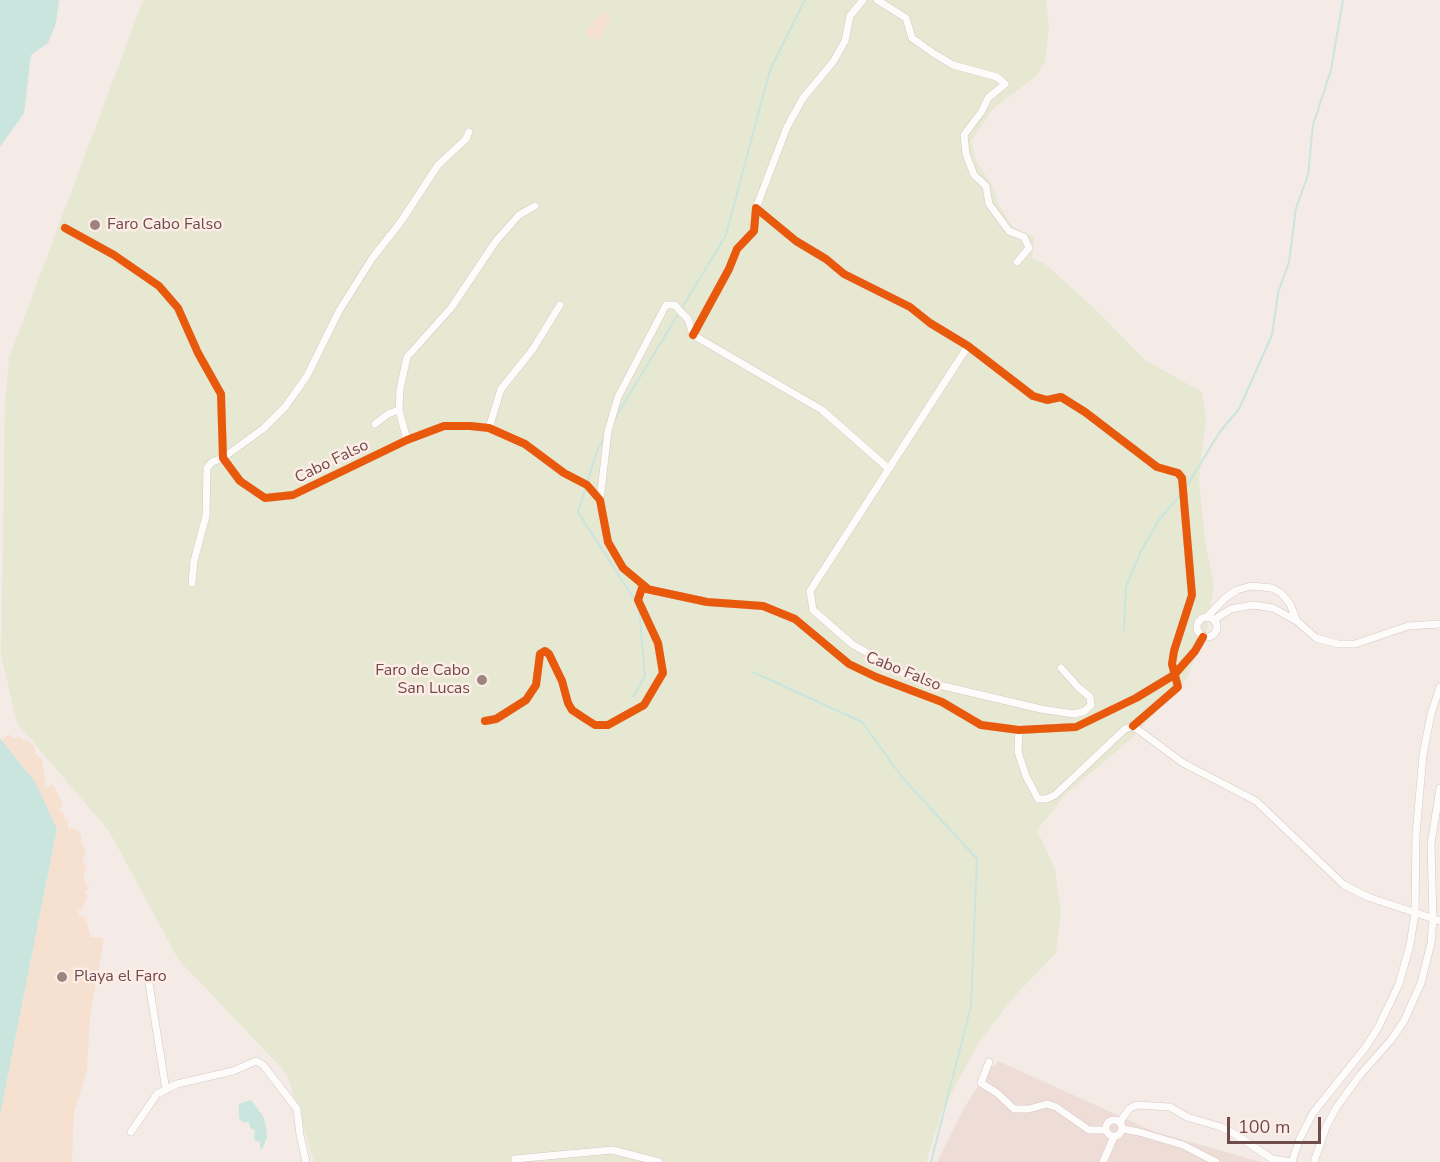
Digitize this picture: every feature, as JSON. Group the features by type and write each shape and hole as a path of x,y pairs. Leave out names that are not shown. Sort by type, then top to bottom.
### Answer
{"street":[{"path":"693,335 729,269 737,249 754,231 756,208 787,127 803,98 833,62 845,41 850,16 863,0"},
{"path":"877,0 906,18 912,38 933,52 953,65 997,77 1005,84 988,98 982,111 964,135 966,154 974,175 986,186 989,204 1009,231 1024,237 1029,248 1017,262"},
{"path":"192,583 194,561 206,516 207,468 212,462 223,458 264,428 285,407 307,376 339,311 373,257 400,223 438,165 470,132"},
{"path":"407,440 399,410 400,389 407,357 451,308 496,241 519,215 535,206"},
{"path":"756,208 796,241 826,259 844,274 910,307 930,324 968,346 1033,396 1047,400 1061,397 1085,412 1157,467 1178,473 1182,478 1192,595 1172,664 1178,687 1133,726 1125,729 1055,795 1046,799 1038,799 1026,776 1018,752 1019,730"},
{"path":"66,228 114,255 150,280 170,297 178,308 198,353 221,394 223,458"},
{"path":"489,428 501,389 533,349 560,305"},
{"path":"600,500 608,431 618,398 666,305 675,305 680,310 688,319 693,335 822,410 889,469"},
{"path":"968,346 810,591 813,610 852,644 902,673 939,685 1041,709 1074,714 1085,711 1091,705 1090,697 1061,668"},
{"path":"375,424 388,414 399,410"},
{"name":"Cabo Falso","path":"223,458 240,481 266,498 293,495 407,440 444,426 489,428 525,444 564,473 587,485 600,500 608,542 622,568 647,588 707,602 763,606 795,619 849,664 876,677 942,702 981,725 1019,730 1076,727 1136,698 1174,675"},
{"path":"587,485 599,482 603,477"},
{"path":"1207,617 1225,598 1237,590 1251,586 1272,588 1281,593 1290,604 1297,621"},
{"path":"485,721 496,719 526,700 536,685 540,654 545,651 549,654 562,681 572,710 584,718 595,724 608,725 638,710 646,702 663,673 658,643 638,600 640,590 647,588"},
{"path":"1225,598 1231,609"},
{"path":"1284,614 1290,604"},
{"path":"1215,621 1231,609 1253,605 1272,608 1297,621 1316,638 1338,644 1355,644 1417,624 1440,624"},
{"path":"1207,617 1215,621 1217,628 1215,634 1203,637 1198,633 1197,623 1201,618 1207,617"},
{"path":"1174,675 1195,651 1203,637"},
{"path":"1103,1162 1114,1137 1120,1134 1121,1126 1129,1110 1136,1106 1170,1107 1187,1117 1221,1127 1235,1134 1272,1159 1292,1162 1300,1138 1313,1113 1365,1048 1387,1011 1399,984 1415,913 1416,834 1422,754 1440,687"},
{"path":"1133,726 1183,763 1256,801 1344,885 1368,897 1437,920"},
{"path":"1314,1162 1326,1127 1336,1108 1360,1075 1391,1040 1414,1002 1437,920 1430,852 1440,788"},
{"path":"148,977 165,1090"},
{"path":"131,1132 157,1094 205,1076 233,1071 256,1061 264,1065 297,1109 306,1162"},
{"path":"989,1062 981,1083 998,1093 1014,1109 1029,1109 1047,1104 1056,1107 1089,1130 1106,1130"},
{"path":"1114,1137 1106,1130 1110,1121 1115,1120 1121,1126 1183,1145 1216,1162"},
{"path":"515,1162 515,1159 612,1150 659,1162"}],"shaded area":[{"path":"998,1061 1155,1132 1261,1162 937,1162 964,1108 991,1066 994,1067"}],"green space":[{"path":"143,0 1046,0 1049,26 1045,62 1036,76 993,109 971,141 976,161 992,185 999,205 1013,227 1034,237 1032,258 1044,263 1096,310 1145,360 1202,392 1206,419 1199,478 1205,540 1214,586 1207,630 1186,680 1131,739 1066,794 1037,830 1055,869 1061,912 1056,953 1012,999 979,1043 943,1108 926,1162 314,1162 287,1074 178,959 109,831 17,723 1,655 5,403 9,358"}],"sand":[{"path":"605,11 610,14 611,18 600,39 587,37 586,33 593,21"},
{"name":"Playa el Faro","path":"9,734 12,738 20,737 29,741 36,749 34,753 41,758 46,779 44,785 46,788 52,784 55,788 63,805 59,810 68,820 68,829 73,828 82,835 81,843 85,848 85,855 82,858 87,870 83,873 85,885 89,886 85,891 87,898 82,910 75,907 79,916 83,916 86,920 91,937 104,938 90,1016 87,1070 74,1112 72,1162 0,1162 0,1115 57,829 36,783 2,740"}],"water":[{"path":"0,0 59,0 56,23 48,43 31,55 24,113 0,147"},
{"path":"0,738 36,783 57,829 0,1115"},
{"path":"251,1100 263,1116 266,1126 267,1137 262,1150 260,1142 254,1140 255,1130 250,1128 249,1122 242,1122 239,1118 239,1104"}],"waterway":[{"path":"614,420 726,235 770,70 805,0"},
{"path":"1185,489 1219,433 1239,409 1272,335 1278,293 1289,262 1296,208 1308,175 1313,125 1331,70 1343,0"},
{"path":"605,436 598,448 578,512 636,602"},
{"path":"1124,630 1126,587 1142,549 1159,520 1182,493"},
{"path":"633,697 645,676 639,607"},
{"path":"753,672 862,722 901,776 977,859 971,1006 931,1162"}],"cycle path":[{"path":"693,335 729,269 737,249 754,231 756,208 796,241 826,259 844,274 910,307 930,323 968,346 1033,396 1047,400 1061,397 1085,412 1157,467 1178,473 1182,478 1192,595 1172,664 1178,687 1133,726"},
{"path":"65,228 114,255 159,286 178,308 198,353 221,394 223,458 240,481 265,498 293,495 407,440 444,426 489,428 525,444 564,473 587,485 600,500 608,542 623,568 647,588"},
{"path":"485,721 496,719 526,700 536,685 540,654 545,651 549,654 562,681 572,710 595,725 608,725 644,705 663,673 658,643 638,600 642,588 707,602 763,606 795,619 849,664 876,677 942,702 981,725 1019,730 1076,727 1136,698 1174,675 1195,651 1203,637"}],"place":[{"name":"Faro Cabo Falso","path":"95,225"},
{"name":"Faro de Cabo San Lucas","path":"482,680"},
{"name":"Playa el Faro","path":"62,977"}]}
